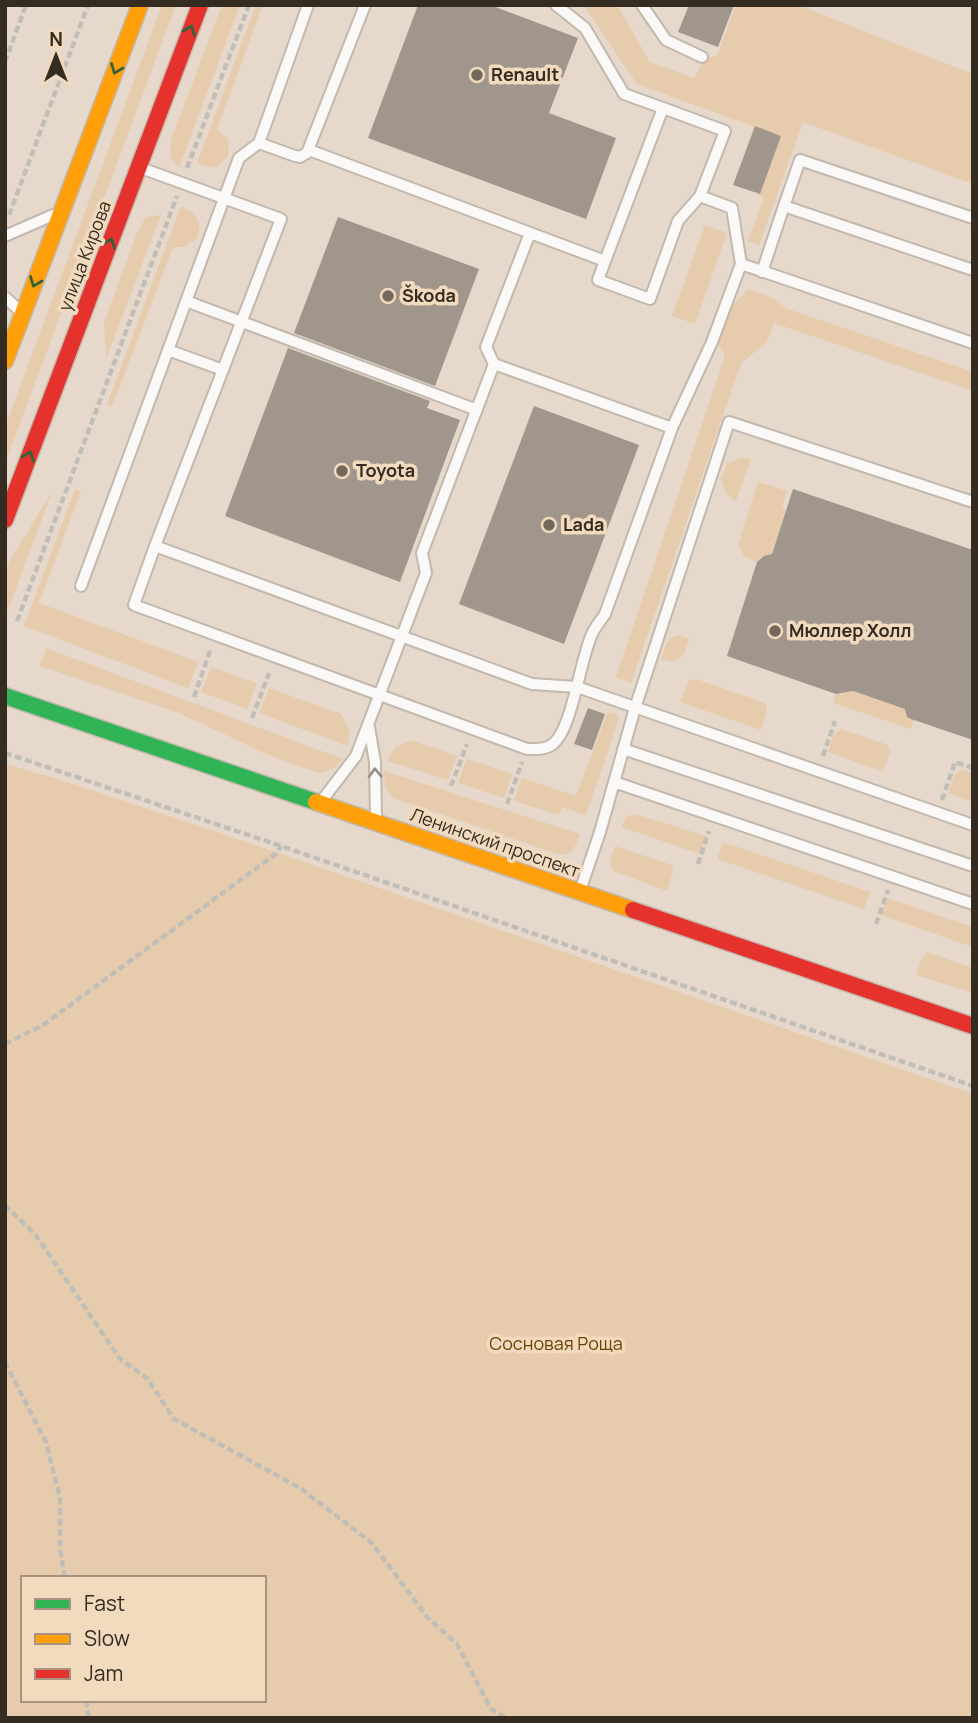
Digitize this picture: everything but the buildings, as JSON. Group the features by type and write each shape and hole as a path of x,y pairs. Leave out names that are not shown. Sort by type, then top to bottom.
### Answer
{"main road":[{"path":"5,361 140,5"},
{"name":"улица Кирова","path":"5,520 200,5"},
{"name":"Ленинский проспект","path":"5,696 973,1026"}],"lane":[{"path":"81,586 239,158 259,143 308,5"},
{"path":"259,143 300,157 309,150 365,5"},
{"path":"556,5 585,28 625,94 663,108 725,131 700,196 678,221 650,299 598,280 663,108"},
{"path":"642,5 666,40 675,47 702,57"},
{"path":"309,150 605,261"},
{"path":"762,272 800,160 973,218"},
{"path":"139,167 281,219 134,605 527,749 549,747 556,742 577,687 593,631 605,614 672,428 712,342 741,264 732,208 700,196"},
{"path":"784,206 973,270"},
{"path":"5,236 62,211"},
{"path":"530,233 486,347 494,364 672,428"},
{"path":"741,264 973,343"},
{"path":"5,297 23,314"},
{"path":"186,301 477,410"},
{"path":"168,350 223,370"},
{"path":"319,804 356,756 426,573 422,553 494,364"},
{"path":"579,892 635,708 729,422 973,502"},
{"path":"155,546 532,684 577,687 973,825"},
{"path":"368,724 375,762 376,823"},
{"path":"623,749 973,866"},
{"path":"614,782 973,904"}],"path":[{"path":"5,62 26,5"},
{"path":"5,226 88,5"},
{"path":"17,621 249,5"},
{"path":"194,697 216,635"},
{"path":"252,718 275,657"},
{"path":"507,804 527,749"},
{"path":"5,753 973,1086"},
{"path":"451,786 462,757"},
{"path":"955,762 973,768"},
{"path":"5,1044 43,1025 277,853 281,846"},
{"path":"5,1205 35,1234 120,1359 147,1378 174,1419 300,1488 372,1543 427,1617 457,1644 491,1709 506,1718"},
{"path":"5,1362 46,1442 60,1498 60,1549 65,1576"}],"green space":[{"path":"162,5 176,5 5,464 5,427"},
{"path":"222,5 240,5 179,168 170,157 171,140"},
{"path":"256,5 263,5 217,129 228,139 229,155 218,166 210,167 197,163"},
{"path":"583,5 617,5 650,62 694,78 708,57 717,56 736,5 798,5 973,74 973,184 803,122 759,245 748,241 764,197 757,194 760,194 780,136 637,84"},
{"path":"181,206 191,212 199,222 197,238 185,247 173,247 112,407 107,405"},
{"path":"161,215 106,359 104,323 137,233 146,217"},
{"path":"705,225 727,233 695,324 672,316"},
{"path":"748,289 771,297 785,308 973,372 973,391 774,323 767,342 741,363 631,683 616,677 725,356 718,344 732,306"},
{"path":"741,458 751,459 736,501 725,492 721,478 727,464"},
{"path":"758,482 787,491 782,508 786,510 771,555 764,556 757,562 744,556 738,545"},
{"path":"75,489 81,491 39,603 198,662 188,688 24,626"},
{"path":"53,490 8,610 5,609 5,573 9,562"},
{"path":"679,635 689,639 684,654 673,662 661,659 669,640"},
{"path":"46,648 343,759 333,769 319,773 275,758 179,713 40,666"},
{"path":"211,667 257,683 247,709 201,692"},
{"path":"696,679 765,703 767,711 761,730 680,702 688,681"},
{"path":"269,688 341,714 350,732 348,746 259,713"},
{"path":"846,689 906,709 907,716 914,720 911,729 833,703 836,694 843,694"},
{"path":"607,714 617,714 619,719 586,815 562,807 559,815 514,801 522,778 576,796"},
{"path":"841,729 888,745 890,752 883,772 828,752 834,734"},
{"path":"411,740 457,756 448,780 387,761 395,747"},
{"path":"467,759 512,774 504,798 458,783"},
{"name":"Сосновая Роща","path":"5,764 250,843 973,1094 973,1718 5,1718"},
{"path":"964,770 973,773 973,802 949,793 955,775"},
{"path":"384,771 580,834 572,851 561,855 393,798 385,786"},
{"path":"635,814 706,836 700,854 621,827 626,817"},
{"path":"723,842 870,892 864,909 717,859"},
{"path":"615,846 672,865 673,872 667,891 613,871 610,860"},
{"path":"887,898 973,927 973,947 881,915"},
{"path":"927,952 973,968 973,993 916,975 922,957"}],"traffic: fast":[{"path":"5,696 316,802"}],"traffic: slow":[{"path":"5,361 140,5"},
{"path":"316,802 633,910"}],"traffic: jam":[{"path":"5,520 200,5"},
{"path":"633,910 973,1026"}],"place":[{"name":"Renault","path":"477,75"},
{"name":"Škoda","path":"388,296"},
{"name":"Toyota","path":"342,471"},
{"name":"Lada","path":"549,525"},
{"name":"Мюллер Холл","path":"775,631"}]}
